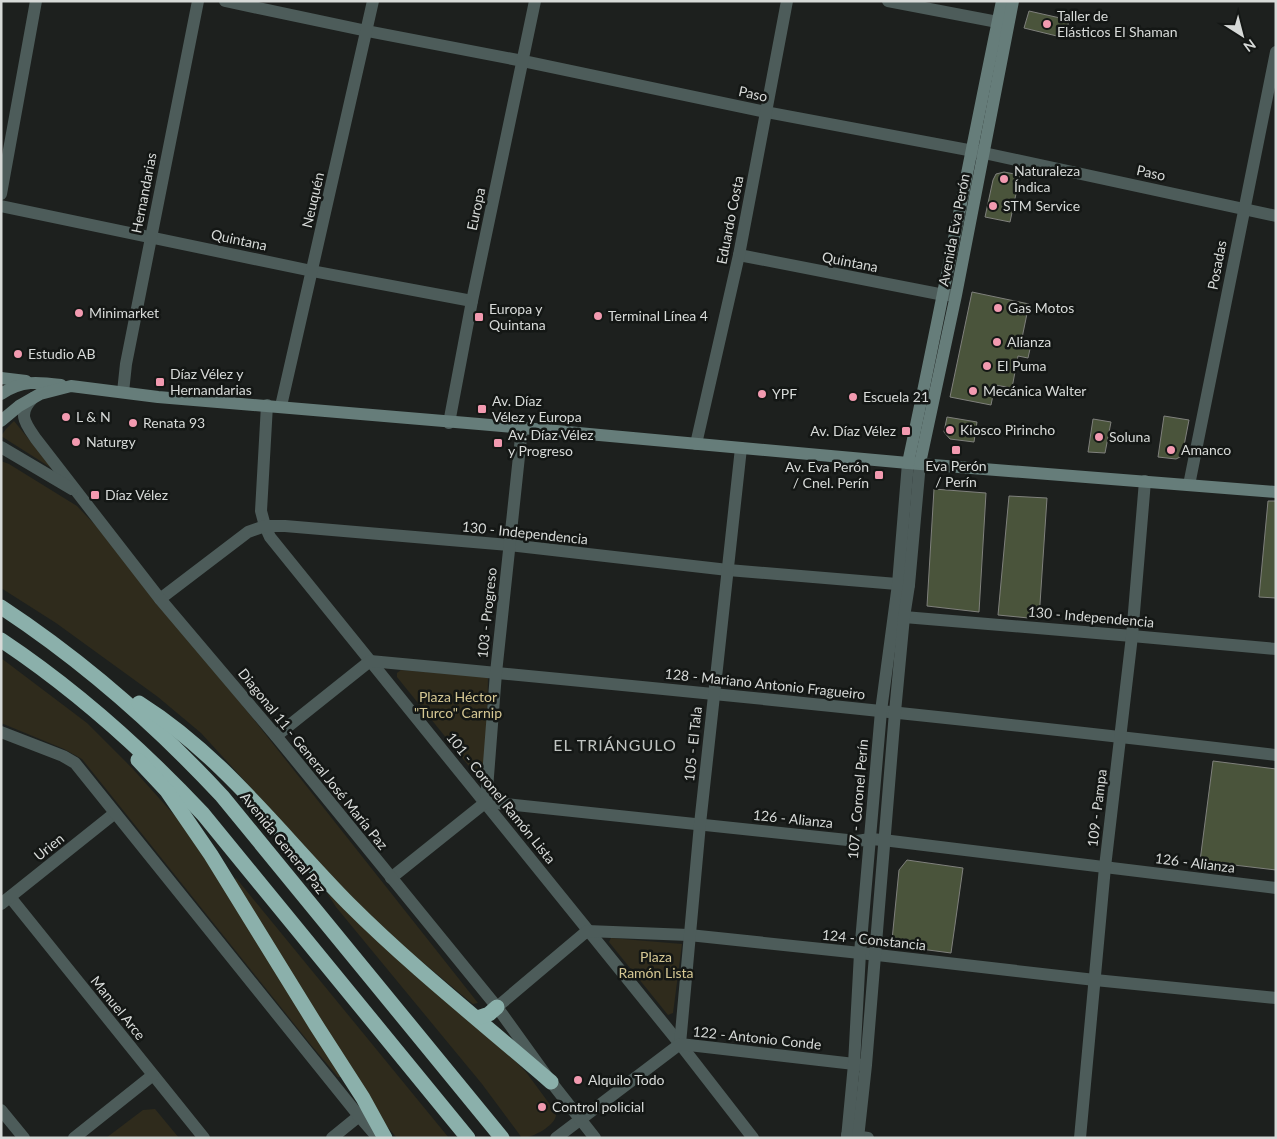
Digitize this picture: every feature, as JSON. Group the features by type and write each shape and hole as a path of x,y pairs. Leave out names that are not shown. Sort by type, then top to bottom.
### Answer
{"highway":[{"name":"Avenida General Paz","path":"1,607 97,677 153,726 222,796 502,1138"},
{"path":"1,640 80,697 161,769 203,814 468,1138"},
{"path":"97,677 153,712 204,752 247,793 348,903 387,940 551,1082"},
{"path":"80,697 167,791 190,823 363,1098 385,1138"},
{"path":"477,1018 489,1014 497,1007"}],"main road":[{"name":"Avenida Eva Perón","path":"1002,1 1003,23"},
{"name":"Avenida Eva Perón","path":"914,463 950,295 1003,23 1013,1"},
{"path":"1,378 158,396 449,423 1276,492"},
{"path":"1,394 9,388 34,382"},
{"path":"1,420 33,397 71,386"}],"street":[{"path":"1,194 36,1"},
{"name":"Hernandarias","path":"123,392 126,364 198,1"},
{"name":"Paso","path":"225,1 766,112 977,152 1276,216"},
{"name":"Neuquén","path":"281,406 373,1"},
{"name":"Europa","path":"449,423 472,301 535,1"},
{"name":"Eduardo Costa","path":"696,444 739,255 787,1"},
{"path":"888,1 1003,23"},
{"name":"Posadas","path":"1189,485 1276,52"},
{"name":"Quintana","path":"1,206 151,238 472,301"},
{"name":"Quintana","path":"739,255 950,295"},
{"name":"Diagonal 11 - General José María Paz","path":"33,397 27,404 24,412 27,426 160,599 276,736 497,1007 551,1082 595,1138"},
{"name":"101 - Coronel Ramón Lista","path":"267,405 261,511 265,526 279,548 486,802 753,1138"},
{"name":"103 - Progreso","path":"486,802 508,545 522,428"},
{"path":"1,447 78,493"},
{"name":"105 - El Tala","path":"680,1044 700,824 741,448"},
{"name":"107 - Coronel Perín","path":"856,1137 860,1064 860,953 881,711 903,585 914,463"},
{"name":"109 - Pampa","path":"1080,1138 1105,866 1132,636 1145,481"},
{"name":"130 - Independencia","path":"160,599 248,532 265,526 508,545 728,570 903,585"},
{"name":"107 - Coronel Perín","path":"860,1064 874,955 904,618 903,585"},
{"name":"130 - Independencia","path":"904,618 1276,649"},
{"path":"276,736 370,661"},
{"name":"128 - Mariano Antonio Fragueiro","path":"370,661 714,693 1121,736 1276,755"},
{"path":"1,732 75,763 378,1138"},
{"path":"391,878 486,802"},
{"name":"126 - Alianza","path":"486,802 857,841 883,840 1276,888"},
{"name":"Urien","path":"6,901 115,813"},
{"name":"Manuel Arce","path":"6,901 153,1074 204,1138"},
{"path":"497,1007 587,931"},
{"name":"124 - Constancia","path":"587,931 689,935 1276,998"},
{"name":"122 - Antonio Conde","path":"556,1138 680,1044 860,1064"},
{"path":"74,1138 153,1074"},
{"path":"1,1110 24,1138"},
{"path":"332,1138 359,1116"}],"green space":[{"path":"14,421 53,469 1,436"},
{"path":"1,461 77,506 99,529 251,716 478,1003 473,1004 402,945 349,895 201,733 158,697 56,623 1,588"},
{"path":"1,658 87,723 132,768 177,818 206,860 341,1077 338,1077 311,1045 82,759 64,749 1,723"},
{"name":"Plaza Héctor \"Turco\" Carnip","path":"401,670 488,677 486,773 483,778 477,776 397,677 397,673"},
{"path":"236,878 449,1138 397,1138 383,1122 234,880"},
{"path":"327,893 502,1048 526,1072 554,1110 556,1115 552,1123 537,1134 522,1138 482,1084 336,907"},
{"name":"Plaza Ramón Lista","path":"611,938 682,944 673,1013 668,1015 609,942"},
{"path":"155,1109 179,1138 106,1138 143,1110"}],"building":[{"name":"Taller de Elásticos El Shaman","path":"1029,11 1069,20 1065,38 1024,28"},
{"path":"1004,172 1020,175 1010,222 985,217 993,180 996,174"},
{"path":"972,292 1029,304 1022,338 1032,340 1028,358 1018,356 1012,388 995,385 991,405 950,397"},
{"path":"1164,416 1189,420 1182,456 1176,459 1158,457"},
{"path":"947,417 977,422 974,442 950,439 944,432"},
{"name":"Soluna","path":"1093,419 1111,422 1105,453 1088,452"},
{"path":"934,489 986,493 979,612 927,606"},
{"path":"1009,496 1047,498 1039,619 998,615"},
{"path":"1268,501 1276,501 1276,598 1259,597"},
{"path":"1213,761 1276,769 1276,870 1200,861"},
{"path":"907,860 963,868 951,953 898,946 892,940 899,870"}],"place":[{"name":"Taller de Elásticos El Shaman","path":"1047,24"},
{"name":"Naturaleza Índica","path":"1004,179"},
{"name":"STM Service","path":"993,206"},
{"name":"Gas Motos","path":"998,308"},
{"name":"Minimarket","path":"79,313"},
{"name":"Terminal Línea 4","path":"598,316"},
{"name":"Europa y Quintana","path":"479,317"},
{"name":"Alianza","path":"997,342"},
{"name":"Estudio AB","path":"18,354"},
{"name":"El Puma","path":"987,366"},
{"name":"Díaz Vélez y Hernandarias","path":"160,382"},
{"name":"Mecánica Walter","path":"973,391"},
{"name":"YPF","path":"762,394"},
{"name":"Escuela 21","path":"853,397"},
{"name":"Av. Díaz Vélez y Europa","path":"482,409"},
{"name":"L & N","path":"66,417"},
{"name":"Renata 93","path":"133,423"},
{"name":"Kiosco Pirincho","path":"950,430"},
{"name":"Av. Díaz Vélez","path":"906,431"},
{"name":"Soluna","path":"1099,437"},
{"name":"Naturgy","path":"76,442"},
{"name":"Av. Díaz Vélez y Progreso","path":"498,443"},
{"name":"Eva Perón / Perín","path":"956,450"},
{"name":"Amanco","path":"1171,450"},
{"name":"Av. Eva Perón / Cnel. Perín","path":"879,475"},
{"name":"Díaz Vélez","path":"95,495"},
{"name":"Alquilo Todo","path":"578,1080"},
{"name":"Control policial","path":"542,1107"}],"district":[{"name":"EL TRIÁNGULO","path":"615,745"}]}
